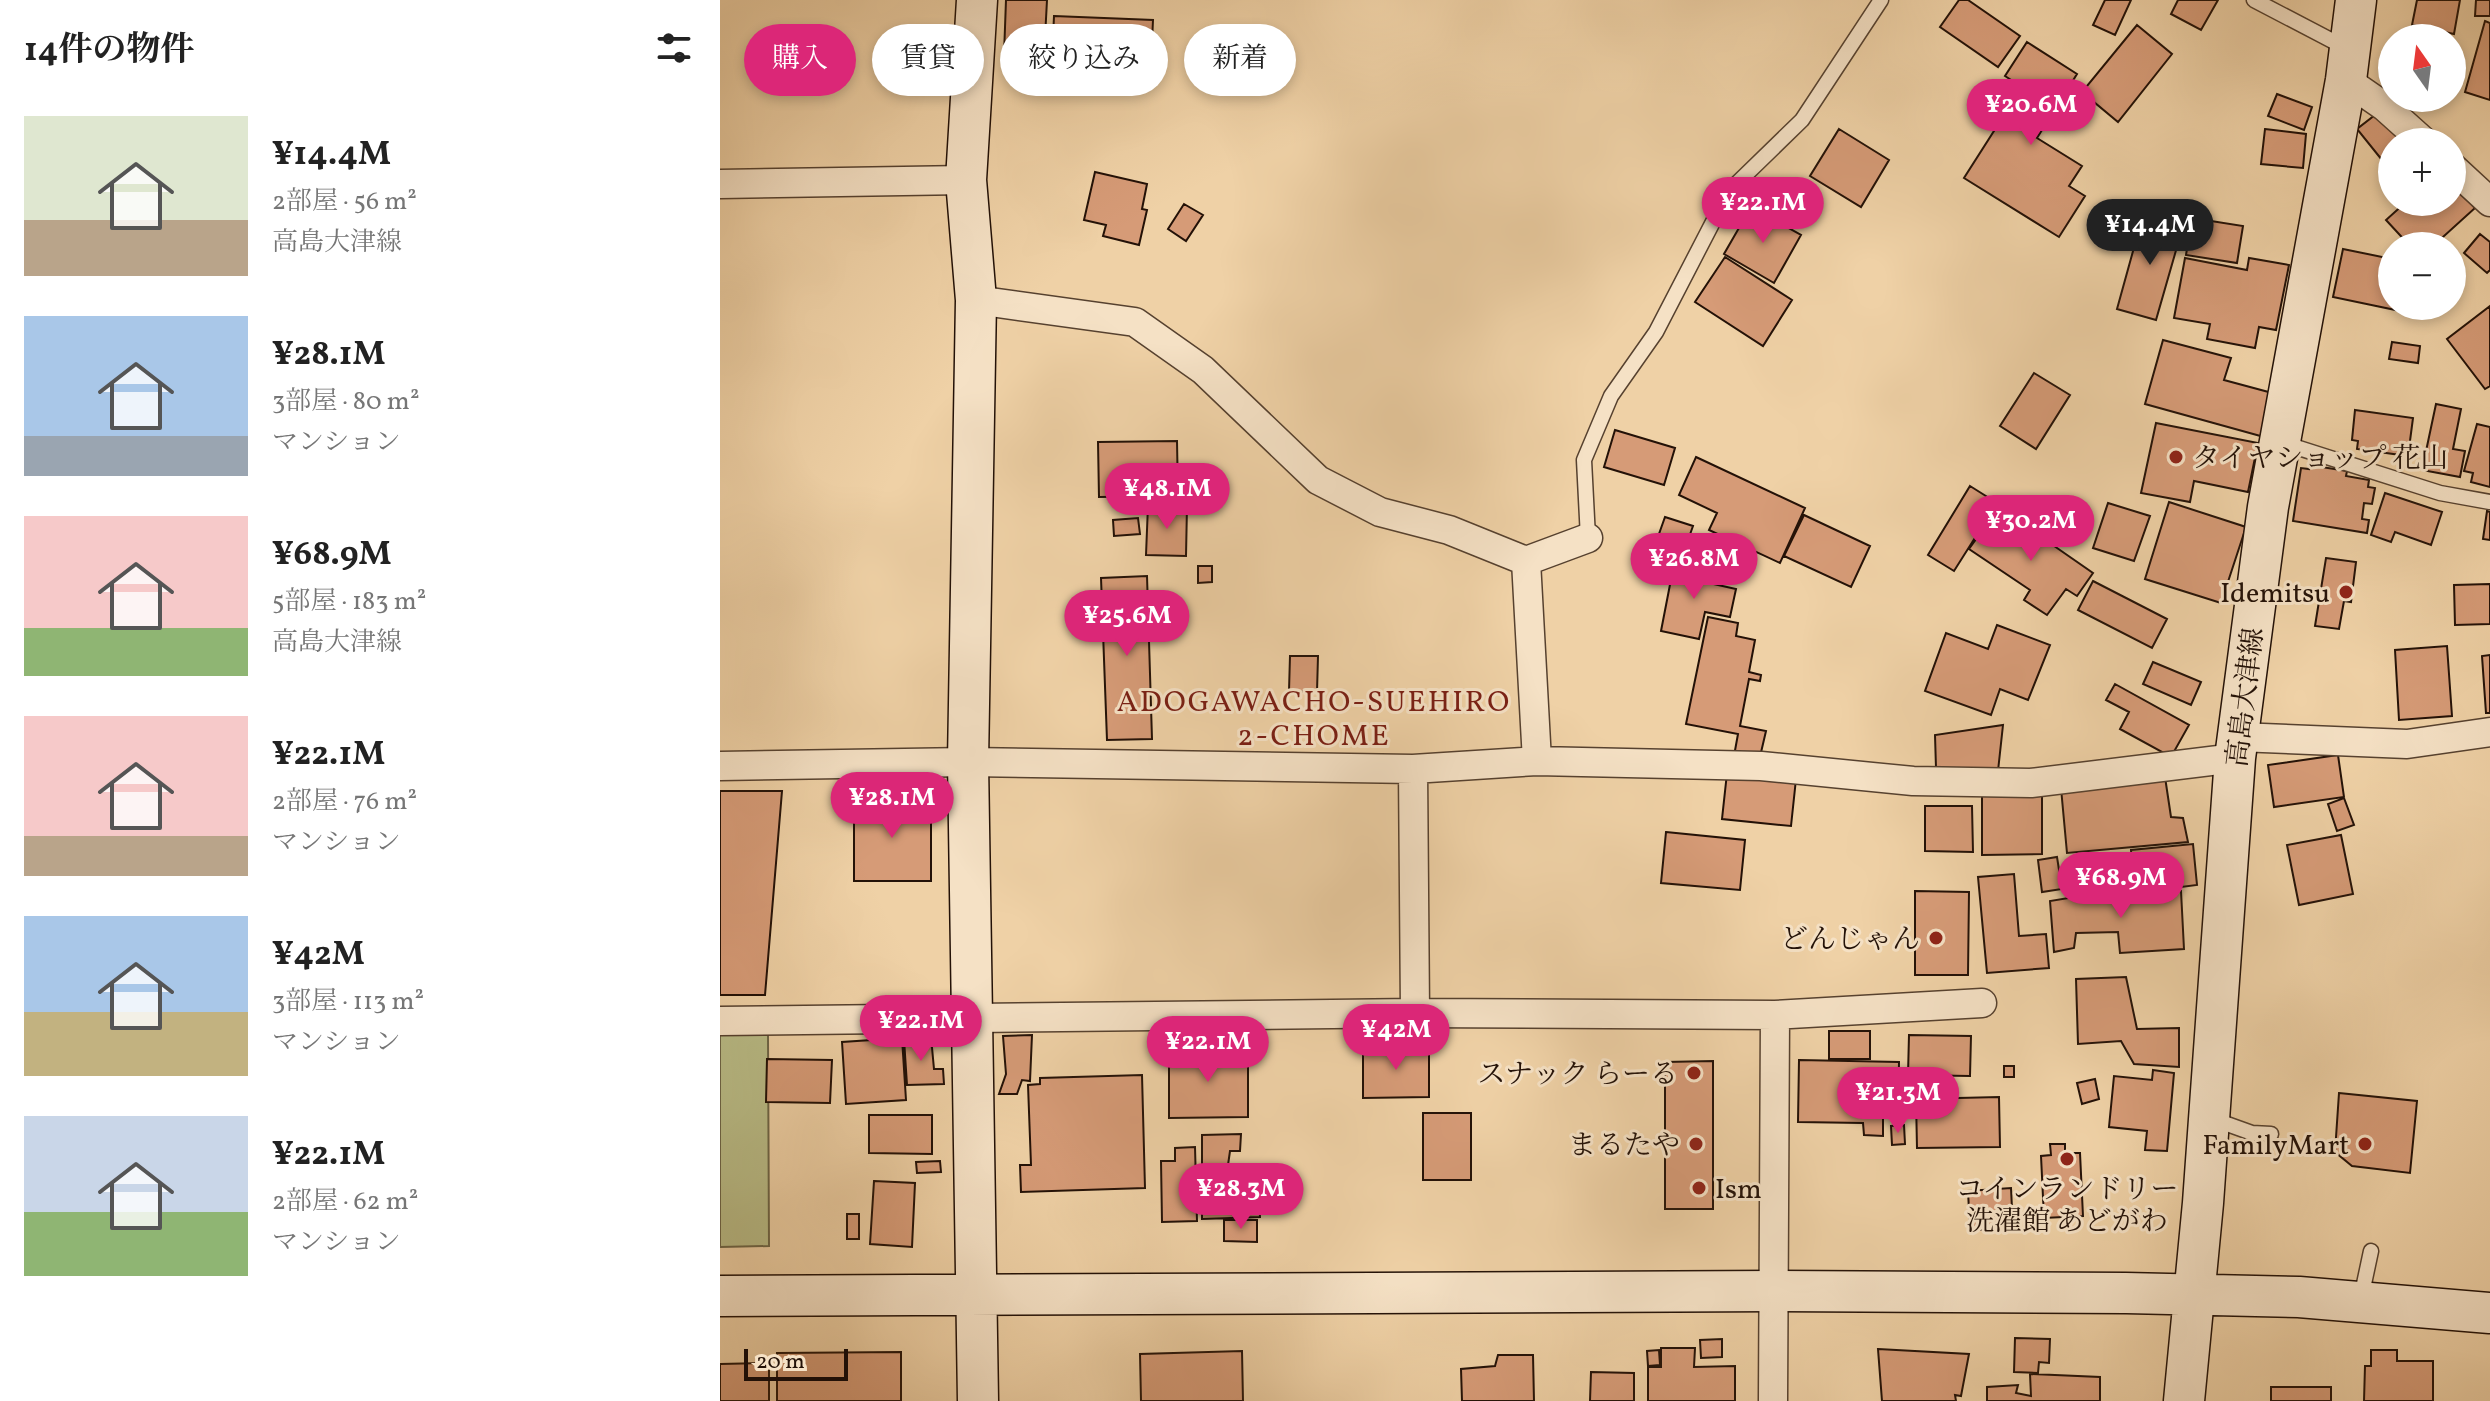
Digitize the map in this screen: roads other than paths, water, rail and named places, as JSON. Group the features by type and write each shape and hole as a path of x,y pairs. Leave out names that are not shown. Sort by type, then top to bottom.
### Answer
{"street":[{"path":"977,0 966,180 976,300 968,762 978,1401"},
{"name":"高島大津線","path":"2184,1401 2237,748 2268,507 2348,65 2356,0"},
{"path":"2348,65 2408,128"},
{"path":"720,184 966,180"},
{"path":"2466,180 2490,202"},
{"path":"976,300 1135,322 1203,370 1318,480 1380,512 1449,530 1526,561 1588,538"},
{"path":"1526,561 1537,761"},
{"path":"720,766 968,762 1413,769 1537,761 1761,766 1913,781 2031,783 2237,748 2407,744 2490,732"},
{"path":"1413,769 1415,1013"},
{"path":"720,1021 1415,1013 1775,1015 1982,1003"},
{"path":"1773,1401 1775,1015"},
{"path":"720,1296 1775,1291 2195,1293 2490,1313"}],"lane":[{"path":"1588,538 1584,460 1611,396 1656,332 1729,191 1802,120 1881,0"},
{"path":"2254,0 2348,65"},
{"path":"2279,442 2440,493 2490,502"},
{"path":"2209,1117 2252,1133 2271,1134"},
{"path":"2360,1303 2371,1251"}],"place":[{"name":"タイヤショップ 花山","path":"2176,457"},
{"name":"Idemitsu","path":"2346,592"},
{"name":"どんじゃん","path":"1936,938"},
{"name":"スナック らーる","path":"1694,1073"},
{"name":"まるたや","path":"1696,1144"},
{"name":"FamilyMart","path":"2365,1144"},
{"name":"コインランドリー 洗濯館 あどがわ","path":"2067,1159"},
{"name":"Ism","path":"1699,1188"}],"district":[{"name":"ADOGAWACHO-SUEHIRO 2-CHOME","path":"1314,718"}]}
